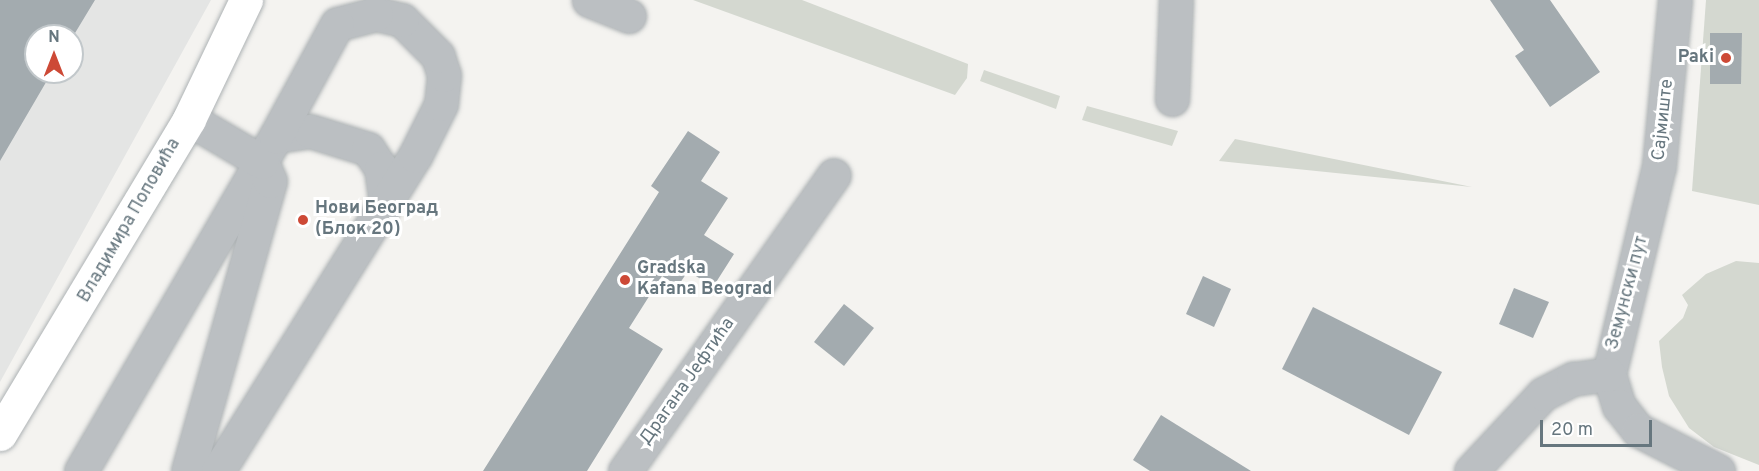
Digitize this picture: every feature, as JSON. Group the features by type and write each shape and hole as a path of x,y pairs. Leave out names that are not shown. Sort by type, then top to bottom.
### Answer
{"main road":[{"name":"Владимира Поповића","path":"0,434 189,119 246,0"}],"street":[{"path":"588,0 630,16"},
{"path":"1172,99 1176,0"},
{"name":"Сајмиште","path":"1651,203 1666,117 1675,0"},
{"path":"81,471 269,149 337,24 376,14 402,20 422,34 444,75 441,104 386,202 218,471"},
{"path":"189,119 269,149 310,131 339,136 368,150 381,168 386,202"},
{"path":"188,471 270,194 269,149"},
{"name":"Драгана Јефтића","path":"625,471 834,175"},
{"name":"Земунски пут","path":"1651,203 1609,374 1619,406 1638,430 1718,471"},
{"path":"1471,471 1543,394 1573,380 1609,374"}],"shaded area":[{"path":"0,0 211,0 0,382"},
{"path":"693,0 802,0 968,64 967,78 955,95"},
{"path":"1706,0 1759,0 1759,205 1692,191"},
{"path":"984,70 1060,96 1056,109 980,81"},
{"path":"1087,106 1178,131 1172,146 1082,120"},
{"path":"1235,139 1472,187 1219,161"},
{"path":"1736,261 1759,263 1759,465 1714,447 1689,428 1669,396 1659,341 1683,318 1688,305 1682,295 1706,274"}],"building":[{"path":"0,0 95,0 80,24 24,24 24,84 45,84 0,161"},
{"path":"1490,0 1550,0 1600,72 1550,107 1515,56 1524,50"},
{"name":"Paki","path":"1710,33 1742,33 1741,84 1710,84"},
{"path":"688,131 720,152 701,181 728,198 704,235 734,254 713,287 688,271 678,286 662,276 629,328 663,349 587,471 483,471 659,192 651,186"},
{"path":"1203,276 1231,289 1214,327 1186,314"},
{"path":"1514,288 1549,302 1533,338 1499,324"},
{"path":"844,304 874,328 844,366 814,342"},
{"path":"1313,307 1442,372 1409,435 1282,369"},
{"path":"1161,415 1251,471 1150,471 1133,460"}],"place":[{"name":"Paki","path":"1726,58"},
{"name":"Нови Београд (Блок 20)","path":"303,220"},
{"name":"Gradska Kafana Beograd","path":"625,280"}]}
